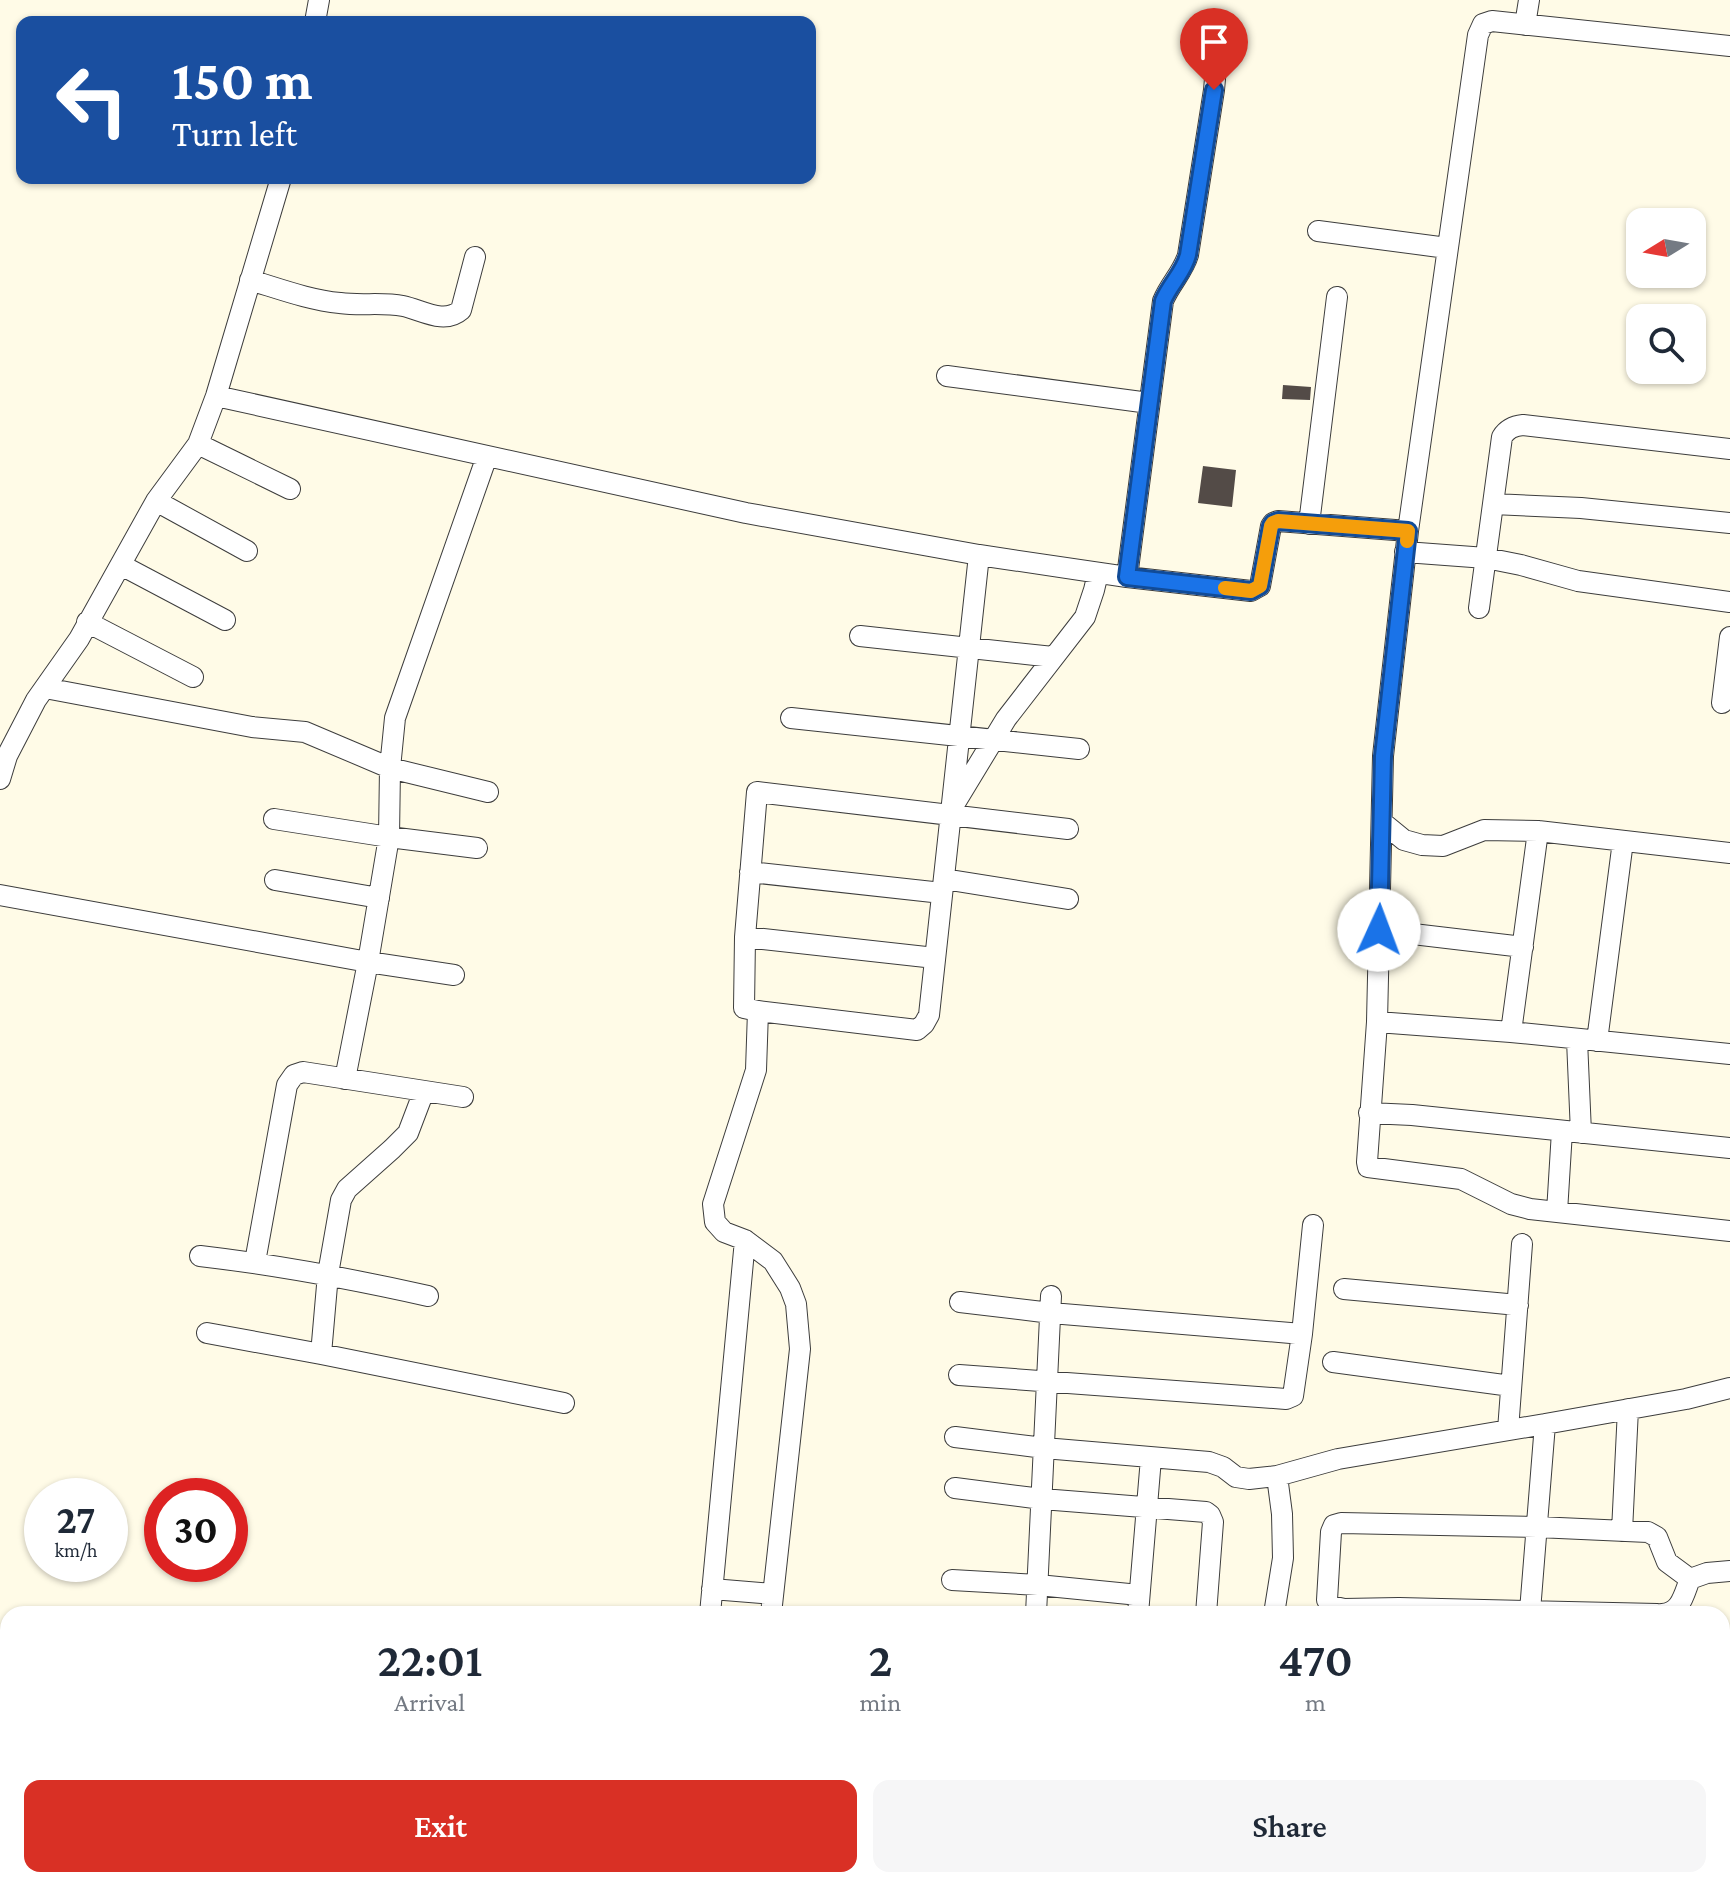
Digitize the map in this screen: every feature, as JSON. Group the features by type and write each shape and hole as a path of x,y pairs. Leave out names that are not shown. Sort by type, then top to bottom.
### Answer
{"street":[{"path":"1525,25 1529,0"},
{"path":"1730,46 1492,21 1483,24 1478,35 1406,542 1383,756 1377,1022 1367,1162 1372,1169 1461,1179 1511,1204 1530,1209 1730,1231"},
{"path":"1127,577 1163,301 1185,266 1188,255 1214,90 1218,45"},
{"path":"0,779 7,756 36,700 79,639 156,501 198,444 216,396 279,184"},
{"path":"1318,231 1447,248"},
{"path":"250,280 314,299 354,305 378,303 404,306 442,317 454,316 461,310 475,257"},
{"path":"1309,524 1337,297"},
{"path":"947,376 1149,403"},
{"path":"216,396 746,513 979,555 1127,577 1256,590 1260,586 1271,526 1278,521 1406,542 1521,565 1578,581 1730,602"},
{"path":"1479,608 1502,437 1506,430 1523,425 1730,449"},
{"path":"198,444 290,489"},
{"path":"345,1079 389,837 390,768 395,718 487,456"},
{"path":"156,501 247,551"},
{"path":"1493,504 1581,508 1730,523"},
{"path":"979,555 950,812 929,1015 917,1030 744,1008 745,937 757,792 950,812 1068,829"},
{"path":"121,565 225,620"},
{"path":"950,812 1006,719 1085,617 1098,573"},
{"path":"87,622 193,677"},
{"path":"860,636 1053,657"},
{"path":"1722,703 1730,637"},
{"path":"45,688 252,727 305,732 390,768 488,792"},
{"path":"791,718 1079,749"},
{"path":"274,819 477,848"},
{"path":"1382,822 1404,840 1422,845 1443,846 1484,830 1538,831 1730,853"},
{"path":"1511,1032 1538,831"},
{"path":"1557,1212 1623,841"},
{"path":"750,872 1068,899"},
{"path":"275,880 379,898"},
{"path":"0,895 454,975"},
{"path":"1379,930 1523,947"},
{"path":"745,937 935,958"},
{"path":"712,1589 772,1604 800,1349 796,1304 773,1261 745,1240 724,1232 715,1222 713,1212 756,1070 758,1011"},
{"path":"1377,1022 1730,1054"},
{"path":"255,1262 287,1085 294,1075 303,1072 463,1097"},
{"path":"321,1354 328,1274 341,1200 347,1189 408,1133 424,1091"},
{"path":"1369,1113 1730,1148"},
{"path":"959,1375 1286,1399 1294,1392 1313,1225"},
{"path":"711,1606 745,1240"},
{"path":"1508,1430 1522,1244"},
{"path":"200,1256 328,1274 428,1296"},
{"path":"1344,1289 1518,1305"},
{"path":"960,1302 1051,1304 1302,1334"},
{"path":"1037,1606 1051,1304"},
{"path":"207,1333 564,1403"},
{"path":"1333,1362 1511,1386"},
{"path":"955,1437 1209,1462 1223,1467 1236,1477 1249,1479 1277,1476 1338,1459 1686,1399 1730,1388"},
{"path":"1622,1531 1628,1409"},
{"path":"1530,1606 1545,1424"},
{"path":"952,1580 1038,1585 1139,1604 1151,1458"},
{"path":"1275,1606 1283,1558 1277,1476"},
{"path":"955,1488 1042,1499 1206,1512 1213,1522 1207,1606"},
{"path":"1331,1606 1327,1600 1331,1532 1334,1525 1341,1523 1537,1527 1653,1534 1667,1562 1690,1579"},
{"path":"1678,1606 1690,1579 1707,1573 1730,1571"}],"building":[{"path":"1283,385 1311,387 1310,400 1282,399"},
{"path":"1203,466 1236,470 1232,507 1198,503"}],"slow traffic":[{"path":"1225,588 1251,591 1260,586 1271,526 1278,521 1408,531 1407,541"}],"route":[{"path":"1214,90 1188,255 1185,266 1163,301 1127,577 1251,591 1260,586 1271,526 1278,521 1408,531 1383,756 1379,930"}]}
